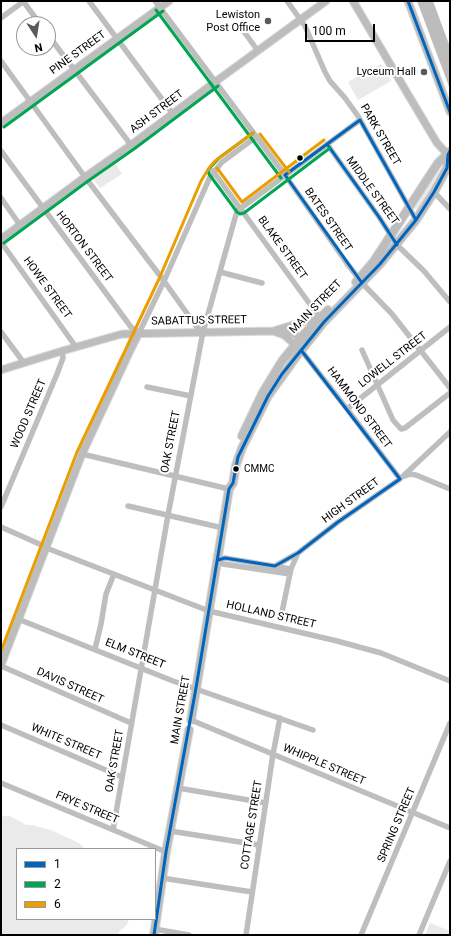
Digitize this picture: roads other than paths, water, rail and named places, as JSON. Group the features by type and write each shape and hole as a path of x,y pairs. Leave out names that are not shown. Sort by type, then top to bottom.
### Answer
{"highway":[{"name":"MAIN STREET","path":"301,344 320,318 361,281 397,245 416,220 434,192 447,168 449,153"},
{"name":"MAIN STREET","path":"190,720 218,560 229,489 228,482 232,462 247,423 262,392 282,361 324,322 361,281 438,162 449,153"},
{"name":"MAIN STREET","path":"156,918 166,852 189,730"},
{"name":"MAIN STREET","path":"154,932 156,920"}],"main road":[{"name":"PINE STREET","path":"1,123 169,1"},
{"name":"ASH STREET","path":"1,240 85,177 132,146 215,82 326,1"},
{"path":"353,1 437,143 449,153"},
{"path":"408,1 450,112"},
{"path":"273,331 306,320 320,318"},
{"path":"273,331 288,331 301,344"},
{"name":"SABATTUS STREET","path":"1,370 24,364 76,346 122,334 273,331"},
{"path":"1,665 2,657 82,454 139,334"},
{"name":"MAIN STREET","path":"189,730 190,720"}],"street":[{"path":"1,18 24,1 34,16"},
{"path":"89,1 173,114"},
{"name":"BATES STREET","path":"155,1 285,175 342,257 361,281 392,314 450,388"},
{"name":"PARK STREET","path":"287,1 301,20 313,42 320,62 330,81 350,104 360,120 416,220"},
{"path":"240,26 258,51"},
{"path":"56,46 132,146"},
{"path":"1,61 85,177 202,332"},
{"name":"OAK STREET","path":"113,830 168,515 202,332 237,211 360,120"},
{"path":"139,334 164,281 206,183 213,171 222,162 256,137"},
{"name":"MIDDLE STREET","path":"327,144 392,235 397,245 424,271 450,302"},
{"name":"HORTON STREET","path":"1,151 131,327 139,334"},
{"name":"BLAKE STREET","path":"213,171 320,318"},
{"path":"434,192 450,209"},
{"path":"1,198 20,225"},
{"name":"HOWE STREET","path":"1,240 76,346"},
{"path":"220,272 262,283"},
{"name":"LOWELL STREET","path":"347,409 450,327"},
{"path":"1,332 24,364"},
{"name":"HAMMOND STREET","path":"301,344 347,409 400,479"},
{"path":"362,350 393,420 398,427 402,429 450,393"},
{"name":"WOOD STREET","path":"1,507 57,374 63,358 62,351"},
{"path":"147,387 191,396"},
{"name":"HIGH STREET","path":"275,566 298,553 338,522 400,479 450,432"},
{"path":"82,454 229,489"},
{"path":"400,479 410,474 416,475 450,489"},
{"path":"128,506 223,528"},
{"name":"HOLLAND STREET","path":"1,527 49,549 209,611 337,641 381,653 450,681"},
{"name":"HIGH STREET","path":"282,612 291,571 298,553"},
{"path":"218,560 225,558 275,566 291,571"},
{"path":"218,560 223,564 291,571"},
{"path":"95,649 106,594 114,574"},
{"name":"ELM STREET","path":"18,619 173,681 313,730"},
{"name":"DAVIS STREET","path":"1,665 131,723"},
{"name":"COTTAGE STREET","path":"246,935 273,754 280,718"},
{"name":"WHIPPLE STREET","path":"190,720 450,828"},
{"name":"SPRING STREET","path":"361,935 450,723"},
{"name":"WHITE STREET","path":"1,725 122,777"},
{"name":"FRYE STREET","path":"1,783 166,852"},
{"path":"178,788 266,803"},
{"path":"170,831 259,845"},
{"path":"419,935 450,861"},
{"path":"162,878 252,892"},
{"path":"154,932 189,935"}],"place":[{"name":"Lewiston Post Office","path":"268,21"},
{"name":"Lyceum Hall","path":"424,72"},
{"name":"CMMC","path":"236,469"}]}
